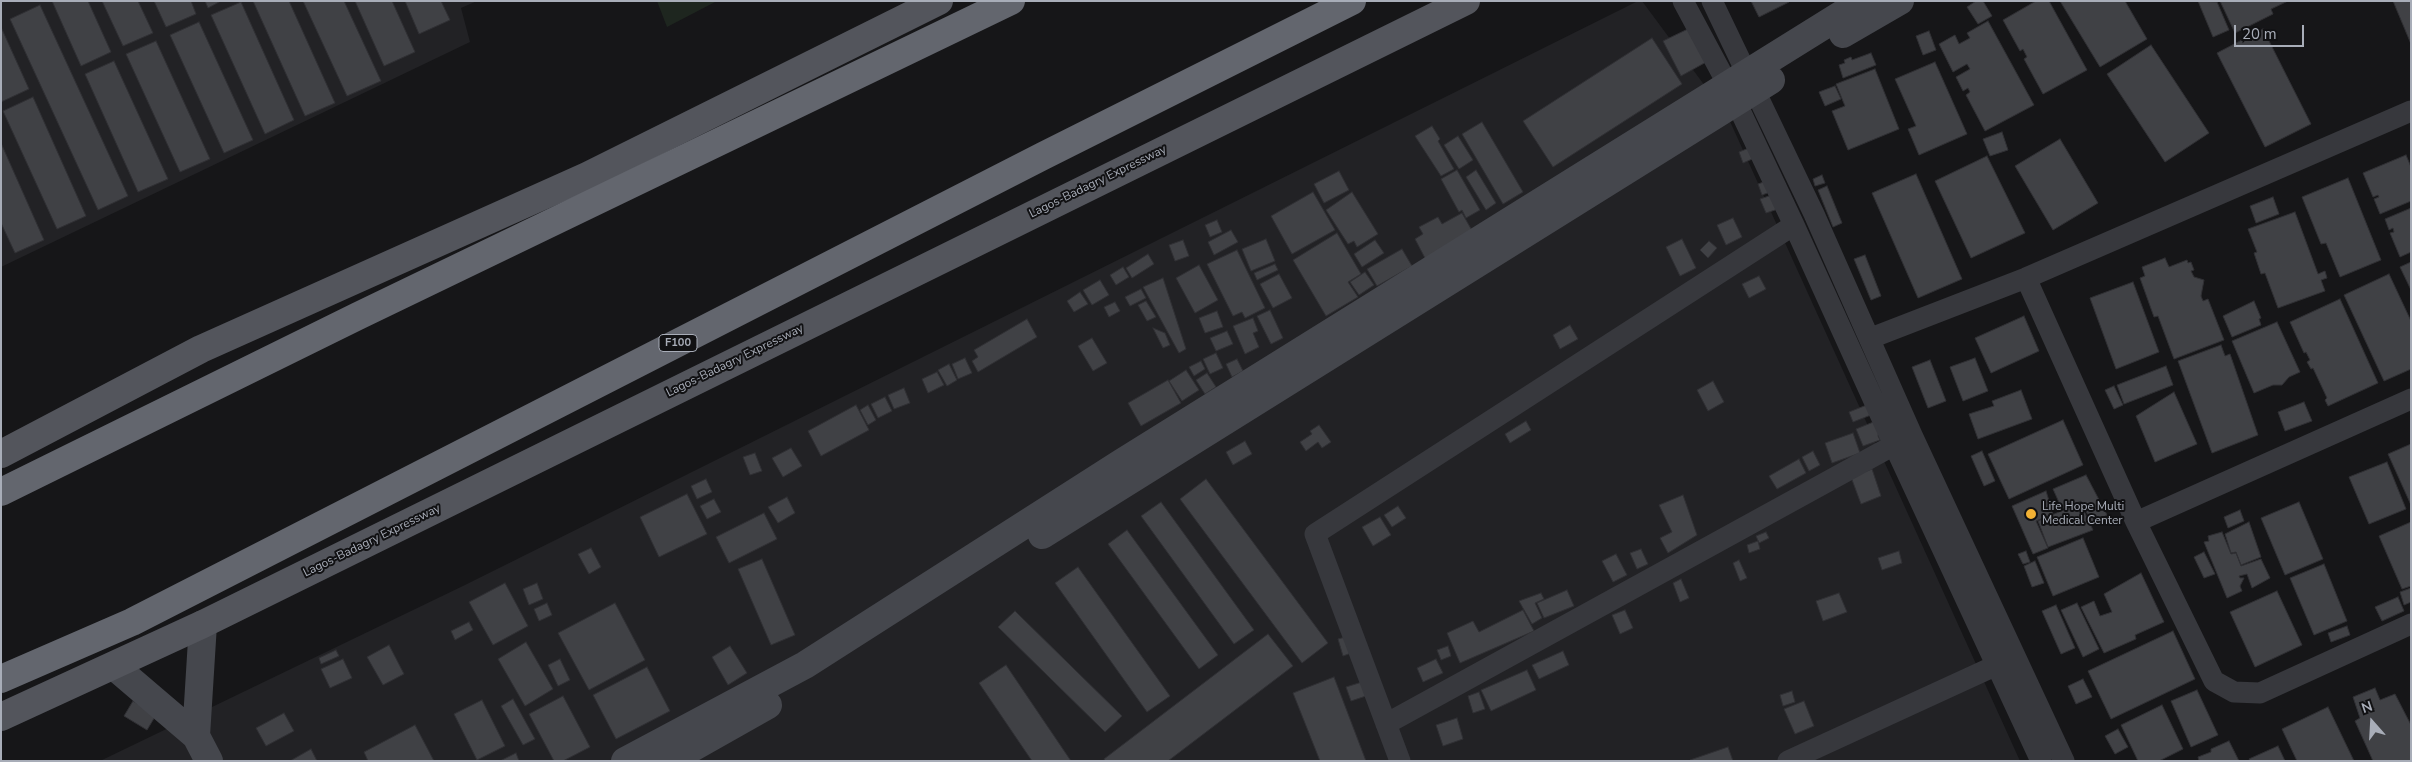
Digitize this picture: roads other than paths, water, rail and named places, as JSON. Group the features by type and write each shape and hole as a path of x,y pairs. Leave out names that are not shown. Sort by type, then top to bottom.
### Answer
{"highway":[{"path":"1,492 367,312 1011,1"},
{"name":"F100","path":"1,678 132,622 1052,152 1352,1"}],"main road":[{"path":"1,454 201,350 586,176 939,1"},
{"name":"Lagos-Badagry Expressway","path":"1,717 203,624 1466,1"},
{"path":"669,761 815,679 1742,88 1863,1"},
{"path":"625,761 805,665 1121,462 1742,88 1900,1"},
{"path":"196,736 203,624"},
{"path":"114,666 196,736 210,761"}],"street":[{"path":"1683,1 1742,88 1871,338 1912,435 2064,761"},
{"path":"1712,1 1742,88 1794,224 1894,445 2041,761"},
{"path":"1871,338 2026,278 2411,111"},
{"path":"1400,761 1315,534 1794,224"},
{"path":"2026,278 2136,522 2214,682 2234,692 2260,693 2411,624"},
{"path":"2136,522 2411,399"},
{"path":"1386,724 1894,445"},
{"path":"1788,761 1997,665"}],"place":[{"name":"Life Hope Multi Medical Center","path":"2031,514"}]}
